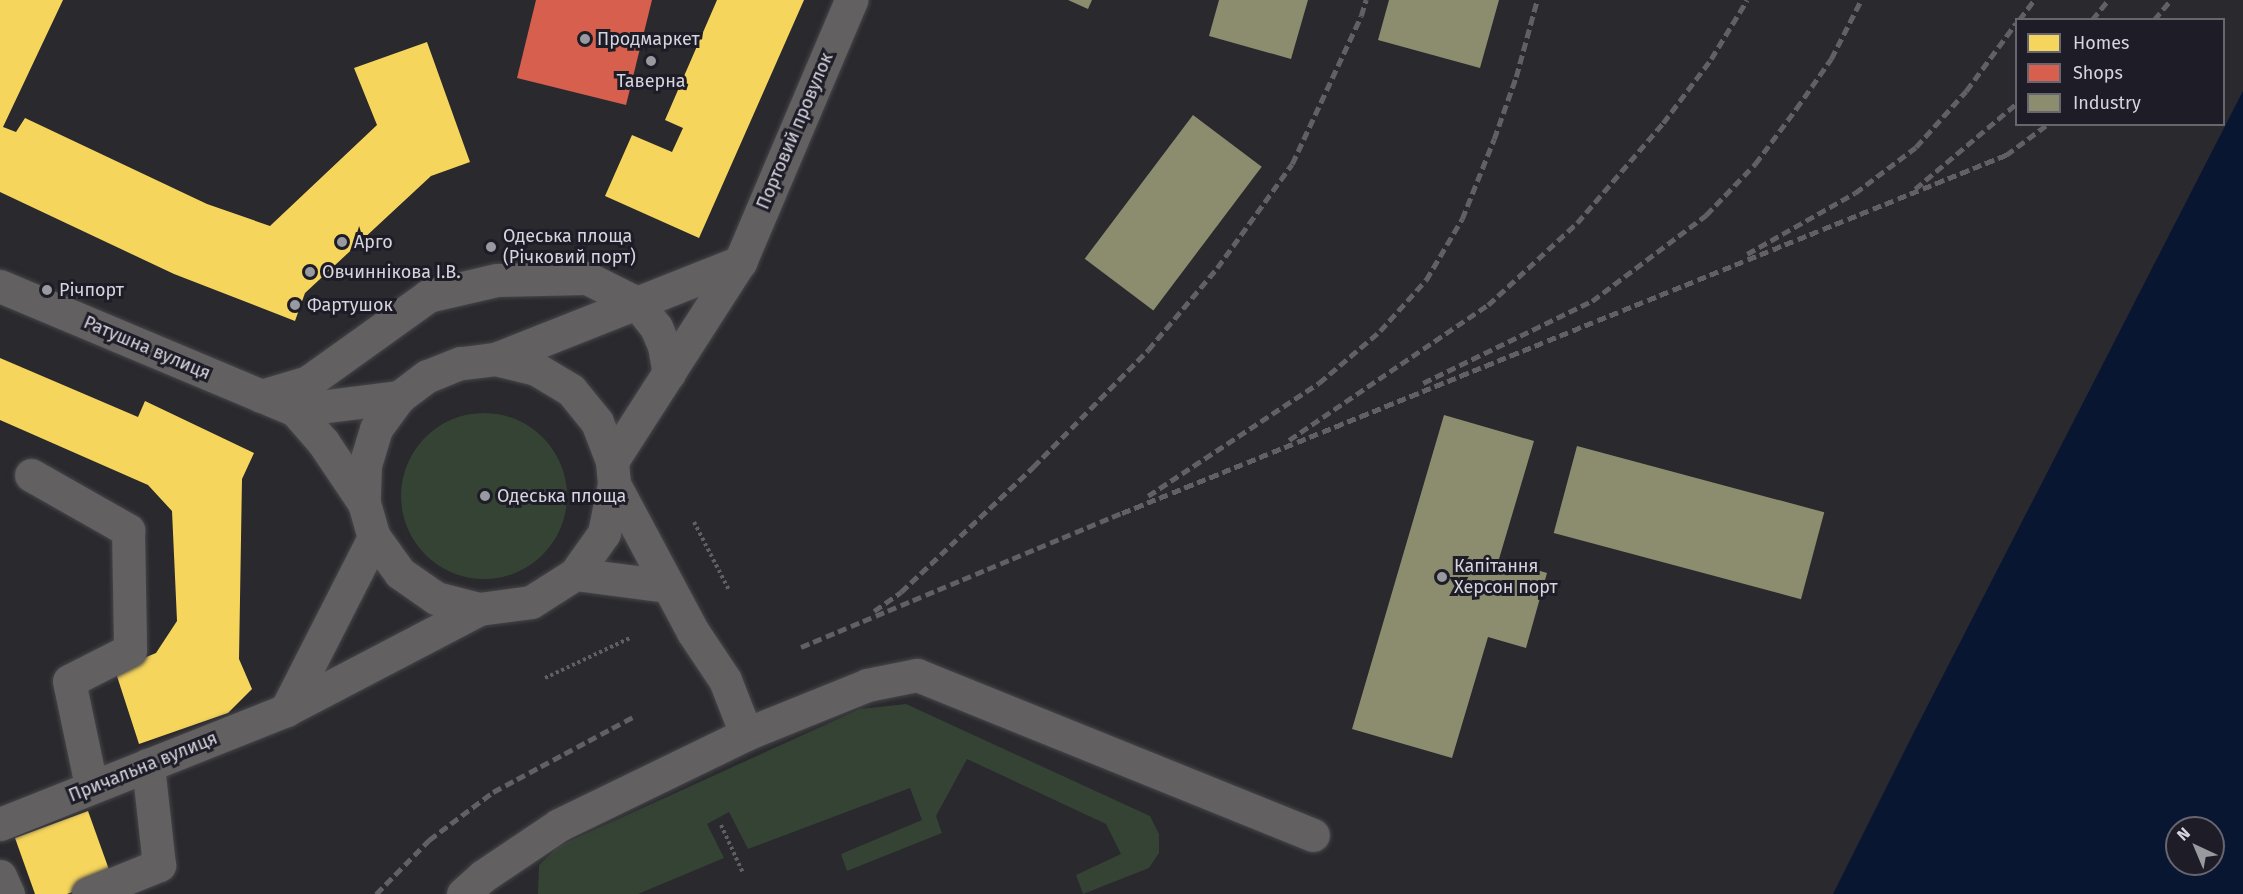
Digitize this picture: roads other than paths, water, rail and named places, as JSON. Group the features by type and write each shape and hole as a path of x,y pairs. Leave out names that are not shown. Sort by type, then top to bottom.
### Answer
{"street":[{"name":"Портовий провулок","path":"613,472 669,374 740,262 851,0"},
{"path":"613,472 604,533 575,574 531,602 479,609 436,598 399,573 374,537 364,503 365,465 376,429 399,397 426,376 460,363 495,359 740,262"},
{"path":"261,396 309,382 428,296 497,280 587,278 637,303 656,327 664,346 669,374"},
{"name":"Ратушна вулиця","path":"0,286 295,410 323,442 364,503"},
{"path":"495,359 536,369 571,390 597,422 613,472 668,586 725,680 746,734"},
{"name":"Ратушна вулиця","path":"295,410 399,397"},
{"path":"31,475 128,530 130,650 69,681 88,771 96,785"},
{"path":"286,710 374,537"},
{"path":"575,574 668,586"},
{"name":"Причальна вулиця","path":"0,824 286,710 479,609"},
{"path":"463,894 483,876 559,825 746,734 867,685 917,675 1313,835"},
{"path":"88,894 159,865 148,765"},
{"path":"0,876 8,894"}],"water":[{"path":"2243,91 2243,894 1833,894 1911,738"}],"railway":[{"path":"874,611 901,592 1033,467 1148,350 1217,268 1292,164 1361,16 1366,0"},
{"path":"1148,496 1319,383 1380,331 1426,280 1462,219 1494,139 1516,77 1537,0"},
{"path":"1289,440 1488,305 1577,223 1663,123 1711,59 1747,0"},
{"path":"1423,383 1592,301 1706,215 1755,164 1796,109 1831,59 1861,0"},
{"path":"2020,18 2034,0"},
{"path":"2094,18 2108,0"},
{"path":"2156,18 2171,0"},
{"path":"1747,254 1855,193 1916,147 1966,91 2015,24"},
{"path":"1915,189 2015,105"},
{"path":"801,647 1122,513 2006,155 2045,126"},
{"path":"376,894 429,840 493,792 635,716"}],"place":[{"name":"Продмаркет","path":"585,39"},
{"name":"Таверна","path":"651,61"},
{"name":"Арго","path":"342,242"},
{"name":"Одеська площа (Річковий порт)","path":"491,247"},
{"name":"Овчиннікова І.В.","path":"310,272"},
{"name":"Річпорт","path":"47,290"},
{"name":"Фартушок","path":"295,305"},
{"name":"Одеська площа","path":"485,496"},
{"name":"Капітання Херсон порт","path":"1442,577"}]}
